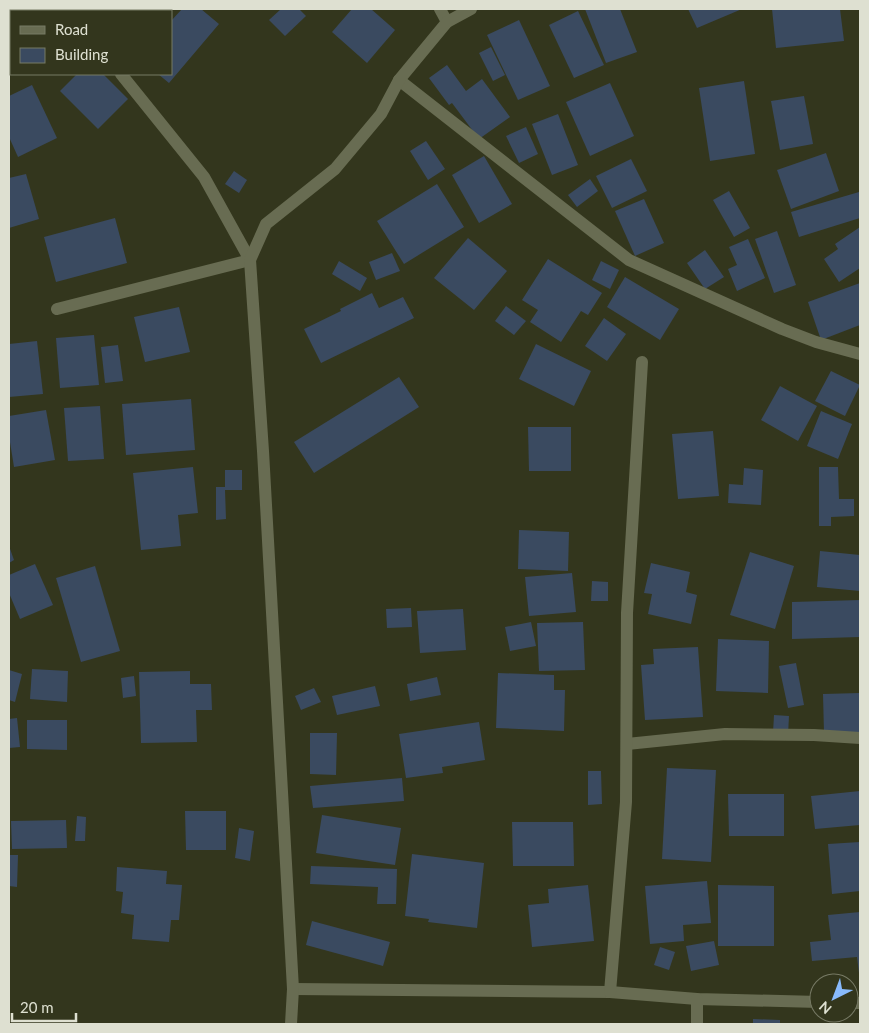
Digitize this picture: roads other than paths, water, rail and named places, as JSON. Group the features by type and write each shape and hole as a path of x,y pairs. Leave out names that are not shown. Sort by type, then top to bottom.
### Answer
{"street":[{"path":"440,9 447,22"},
{"path":"250,260 266,224 335,169 381,114 399,80 447,22 471,9"},
{"path":"122,75 204,177 250,260 264,461 293,989 291,1024"},
{"path":"399,80 629,260 782,329 816,342 860,354"},
{"path":"57,309 250,260"},
{"path":"610,992 626,802 627,613 642,362"},
{"path":"626,744 725,734 860,738"},
{"path":"293,989 610,992 697,999 809,1002"},
{"path":"697,999 698,1024"}]}
